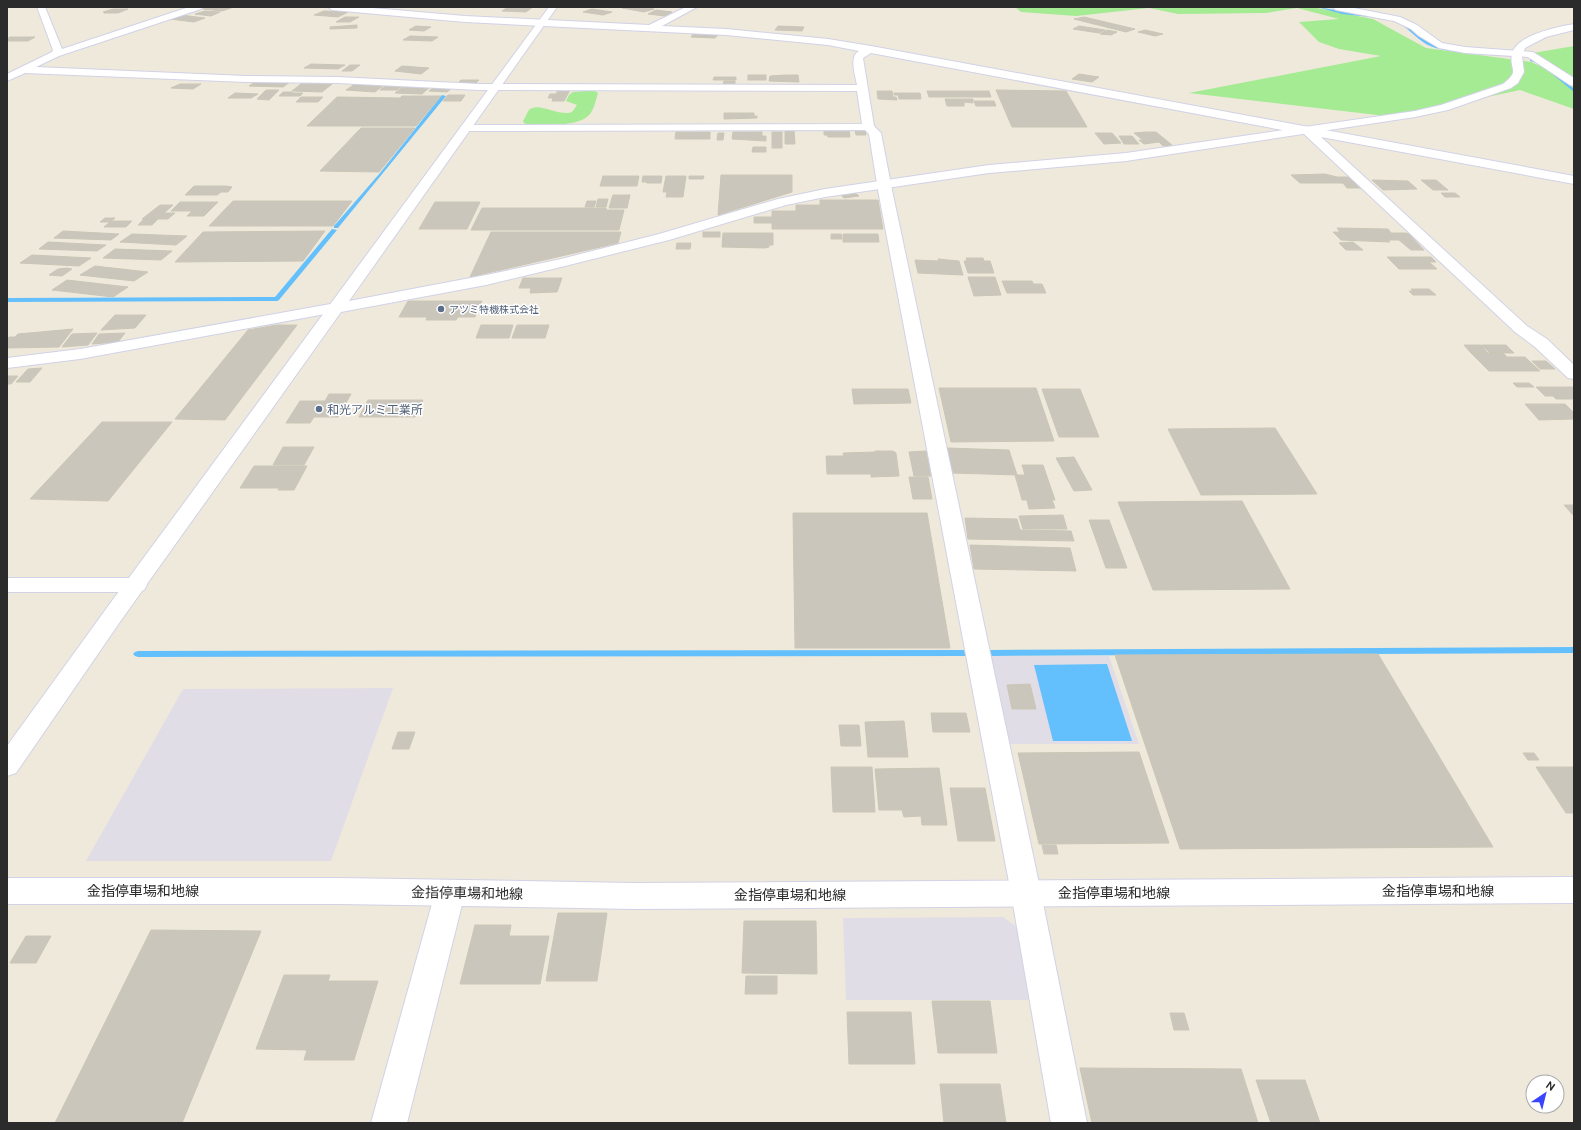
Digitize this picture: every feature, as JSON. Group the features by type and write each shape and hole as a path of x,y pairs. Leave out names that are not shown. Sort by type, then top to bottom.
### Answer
{"street":[{"path":"41,7 58,50 56,54"},
{"path":"7,78 56,54 198,7"},
{"path":"332,7 472,20 768,35 808,40 871,49 1574,180"},
{"path":"7,766 553,7"},
{"path":"650,29 693,7"},
{"path":"1336,7 1397,19 1414,27 1439,45 1465,50 1530,54 1536,56 1574,83"},
{"path":"472,20 498,10"},
{"path":"7,363 80,354 478,282 554,265 664,237 783,202 825,193 989,169 1126,157 1434,111 1477,98 1506,86 1514,81 1518,76 1519,65 1516,57 1520,48 1537,38 1562,29 1574,28"},
{"path":"871,49 860,54 858,58 868,127 874,133 1026,893 1069,1123"},
{"path":"23,70 246,79 337,80 496,87 862,88"},
{"path":"466,128 868,127"},
{"path":"1307,130 1521,329 1541,344 1574,374"},
{"path":"7,585 136,585"},
{"name":"金指停車場和地線","path":"7,891 341,891 634,896 1574,890"},
{"path":"389,1123 450,893"}],"shaded area":[{"path":"991,656 1109,656 1139,744 1009,744"},
{"path":"393,688 331,861 86,861 183,689"},
{"path":"1003,917 1017,927 1029,1000 846,1000 843,918"}],"green space":[{"path":"1015,7 1312,7 1373,19 1426,48 1531,62 1563,76 1533,53 1574,46 1574,109 1520,90 1394,117 1189,93 1381,56 1339,49 1319,42 1299,22 1339,19 1297,8 1266,13 1178,14 1149,8 1076,16 1021,12"},
{"path":"595,91 598,93 593,110 585,118 570,123 552,125 529,125 523,121 529,110 537,107 561,113 572,112 577,105 566,101 569,95 573,92"}],"water":[{"path":"1107,664 1132,741 1053,741 1034,665"}],"building":[{"path":"209,7 234,7 222,11 203,9"},
{"path":"508,7 533,7 526,12 502,11"},
{"path":"647,7 654,9 644,12 622,8"},
{"path":"113,9 128,9 118,13 103,12"},
{"path":"592,9 612,12 603,15 583,12"},
{"path":"656,10 672,12 665,16 648,14"},
{"path":"205,11 220,12 211,16 195,14"},
{"path":"324,11 348,12 338,17 314,15"},
{"path":"180,15 205,18 194,22 170,19"},
{"path":"345,17 359,17 350,22 336,22"},
{"path":"1084,17 1135,29 1126,32 1074,19"},
{"path":"357,25 357,28 330,29 330,27"},
{"path":"416,26 431,27 424,31 409,30"},
{"path":"778,26 804,27 802,31 775,30"},
{"path":"1079,26 1105,30 1099,33 1073,29"},
{"path":"1107,30 1117,32 1111,35 1100,34"},
{"path":"1145,30 1163,34 1155,36 1138,32"},
{"path":"694,33 719,34 715,38 691,37"},
{"path":"410,36 438,37 432,41 403,40"},
{"path":"10,37 35,37 28,41 7,41"},
{"path":"311,64 345,65 338,69 304,68"},
{"path":"350,65 360,65 352,71 342,71"},
{"path":"402,66 429,68 421,74 395,71"},
{"path":"1079,74 1099,77 1092,82 1072,79"},
{"path":"748,75 766,75 766,80 748,80"},
{"path":"798,75 799,82 769,81 770,76"},
{"path":"714,77 736,77 736,80 713,80"},
{"path":"461,80 479,80 475,84 457,84"},
{"path":"291,81 283,87 249,86 255,82"},
{"path":"724,81 735,81 735,85 723,85"},
{"path":"302,83 332,84 322,92 292,91"},
{"path":"180,84 201,84 193,89 171,88"},
{"path":"355,84 384,85 375,92 346,90"},
{"path":"386,85 402,86 397,90 380,90"},
{"path":"404,86 430,87 422,94 395,93"},
{"path":"434,87 452,88 447,92 429,91"},
{"path":"266,90 279,90 269,100 257,99"},
{"path":"558,90 570,90 564,101 552,101 553,98 548,98 550,94 556,94"},
{"path":"996,90 1066,91 1087,127 1012,127"},
{"path":"877,91 892,91 893,97 896,97 897,100 878,99"},
{"path":"927,91 989,91 991,97 929,97"},
{"path":"283,92 303,93 300,96 279,96"},
{"path":"235,93 258,94 251,98 228,98"},
{"path":"894,93 920,93 921,99 899,99 898,95 894,95"},
{"path":"448,95 465,95 461,101 443,101"},
{"path":"402,96 441,96 416,126 307,126 337,97 400,98"},
{"path":"301,97 323,97 318,102 296,102"},
{"path":"945,99 973,99 973,103 964,102 964,106 947,106"},
{"path":"974,101 994,101 996,106 976,106"},
{"path":"724,113 754,113 754,116 757,116 757,118 724,119"},
{"path":"361,128 415,128 379,172 320,171"},
{"path":"785,130 794,130 795,144 785,144"},
{"path":"824,130 849,130 850,137 828,137 827,135 824,135"},
{"path":"855,130 865,130 866,135 856,135"},
{"path":"676,132 710,132 710,139 675,139"},
{"path":"733,132 762,132 762,136 766,136 766,141 732,139"},
{"path":"772,132 782,132 782,148 772,148"},
{"path":"1156,132 1172,145 1163,146 1159,142 1144,144 1139,140 1143,140 1134,133"},
{"path":"718,133 724,133 723,140 717,140"},
{"path":"1095,133 1112,133 1121,143 1104,144"},
{"path":"1119,136 1132,136 1139,144 1124,144"},
{"path":"753,147 766,147 766,152 752,152"},
{"path":"1325,174 1337,177 1349,177 1361,188 1347,188 1343,183 1300,183 1291,175"},
{"path":"721,175 792,175 792,192 718,215"},
{"path":"603,176 639,176 637,186 600,186"},
{"path":"643,176 662,176 661,183 642,182"},
{"path":"666,176 686,176 683,197 666,197 667,192 663,192"},
{"path":"689,176 704,176 703,179 689,179"},
{"path":"1372,180 1408,181 1417,189 1383,190"},
{"path":"1421,180 1436,180 1448,190 1433,190"},
{"path":"194,186 232,187 228,192 221,192 217,195 185,195"},
{"path":"855,193 859,196 844,198 841,195"},
{"path":"1441,193 1455,193 1460,197 1445,197"},
{"path":"613,195 630,195 627,208 609,208"},
{"path":"598,199 608,199 606,207 596,207"},
{"path":"820,200 878,200 883,229 772,229 772,223 754,223 754,217 772,217 772,211 796,211 796,205 820,205"},
{"path":"233,201 352,201 333,226 209,226"},
{"path":"587,201 596,201 594,207 585,207"},
{"path":"180,202 218,202 204,216 187,216 192,211 171,211"},
{"path":"435,202 480,202 467,229 419,229"},
{"path":"160,205 173,205 164,213 175,213 168,219 158,219 152,225 138,225 144,219 142,219"},
{"path":"482,208 606,208 606,210 624,210 619,230 471,230"},
{"path":"105,218 115,218 110,222 100,222"},
{"path":"111,221 132,221 126,227 104,227"},
{"path":"1337,228 1388,229 1391,233 1409,234 1424,250 1411,250 1399,240 1388,240 1390,242 1341,240 1333,232 1340,232"},
{"path":"63,231 119,234 111,240 54,238"},
{"path":"325,231 303,261 175,262 203,232"},
{"path":"491,232 621,232 618,243 470,277"},
{"path":"703,232 720,232 720,237 703,237"},
{"path":"723,233 773,233 773,245 769,245 769,247 765,248 722,247"},
{"path":"132,234 187,236 176,245 120,242"},
{"path":"831,234 841,234 842,239 831,239"},
{"path":"843,234 878,234 879,242 843,242"},
{"path":"48,242 106,245 97,251 39,249"},
{"path":"1353,242 1363,250 1346,250 1339,243"},
{"path":"677,243 691,243 690,249 676,249"},
{"path":"115,249 172,251 161,260 103,258"},
{"path":"32,255 91,258 79,266 20,263"},
{"path":"1387,257 1431,257 1436,262 1429,262 1437,269 1399,269"},
{"path":"966,258 983,258 984,261 990,261 994,273 968,273 964,261 967,261"},
{"path":"938,259 959,261 963,275 918,273 915,260 939,261"},
{"path":"95,266 148,272 134,281 80,275"},
{"path":"58,269 72,269 62,276 49,275"},
{"path":"968,277 995,277 1001,295 974,296"},
{"path":"523,278 562,278 557,292 530,293 531,288 519,288"},
{"path":"67,280 128,287 113,297 52,290"},
{"path":"1002,281 1032,281 1033,284 1042,284 1046,293 1007,293"},
{"path":"1411,289 1429,289 1436,295 1413,295 1409,291 1413,291"},
{"path":"408,301 482,301 475,317 458,317 456,320 426,320 427,317 399,317"},
{"path":"115,315 146,315 135,328 101,330"},
{"path":"277,325 297,325 225,420 175,419 248,330"},
{"path":"481,325 513,325 509,338 476,338"},
{"path":"517,325 549,325 545,338 512,338"},
{"path":"73,329 59,347 7,348 7,340 9,337 15,337 18,334"},
{"path":"97,333 88,345 62,347 72,334"},
{"path":"125,333 118,342 92,344 99,334"},
{"path":"1464,345 1481,345 1488,353 1471,353"},
{"path":"1482,345 1506,345 1514,353 1490,353"},
{"path":"1471,353 1503,353 1507,357 1525,357 1540,371 1489,371"},
{"path":"1532,361 1546,361 1555,369 1540,369"},
{"path":"42,368 30,382 16,382 28,369"},
{"path":"7,376 18,376 11,384 7,384"},
{"path":"1513,383 1529,383 1534,387 1517,387"},
{"path":"1536,387 1572,387 1574,388 1574,399 1556,399 1553,396 1545,396"},
{"path":"939,388 1036,388 1054,441 951,442"},
{"path":"852,389 908,389 911,403 854,404"},
{"path":"1042,389 1080,389 1099,437 1059,437"},
{"path":"329,394 351,394 338,417 314,417 310,423 286,423 300,401 325,401"},
{"path":"368,400 423,400 415,417 359,417"},
{"path":"1525,404 1565,404 1574,413 1574,419 1539,420"},
{"path":"102,422 172,422 108,501 30,499"},
{"path":"1275,428 1317,494 1201,495 1168,429"},
{"path":"283,447 314,447 304,465 273,465"},
{"path":"947,448 1009,450 1017,475 952,473"},
{"path":"893,451 896,453 899,476 871,477 871,474 827,474 826,456 844,456 843,453"},
{"path":"926,451 931,476 914,476 909,452"},
{"path":"1074,457 1092,490 1074,491 1056,458"},
{"path":"1022,465 1043,465 1055,500 1052,500 1055,508 1029,509 1027,500 1022,500 1015,475 1025,475"},
{"path":"254,466 307,466 294,490 278,490 279,488 240,488"},
{"path":"909,477 928,477 932,499 913,499"},
{"path":"1242,501 1290,589 1153,590 1118,502"},
{"path":"1564,505 1574,505 1574,516"},
{"path":"793,513 927,513 950,648 795,648"},
{"path":"1063,515 1067,529 1023,529 1019,516"},
{"path":"965,518 1017,519 1020,530 1071,531 1074,541 968,539"},
{"path":"1089,520 1109,520 1127,568 1106,568"},
{"path":"970,545 1070,548 1076,571 974,569"},
{"path":"1378,654 1493,847 1180,849 1115,655"},
{"path":"1030,684 1036,709 1012,709 1007,685"},
{"path":"931,713 966,713 970,732 933,732"},
{"path":"904,721 908,757 868,757 865,722"},
{"path":"839,725 859,725 861,746 841,746"},
{"path":"398,732 415,732 409,749 392,749"},
{"path":"1139,752 1169,843 1039,844 1018,753"},
{"path":"1523,753 1534,753 1539,760 1528,760"},
{"path":"831,767 872,767 875,812 833,812"},
{"path":"1536,767 1574,767 1574,813 1566,813"},
{"path":"939,768 947,825 922,825 921,816 904,817 902,810 879,810 875,769"},
{"path":"950,788 985,788 995,841 958,841"},
{"path":"1042,845 1056,845 1058,854 1044,854"},
{"path":"558,913 607,913 597,981 546,981"},
{"path":"744,921 816,921 817,974 742,973"},
{"path":"475,925 511,925 509,936 549,936 540,984 460,984"},
{"path":"151,930 261,931 182,1123 55,1123"},
{"path":"26,936 51,936 36,963 10,963"},
{"path":"284,975 330,975 328,981 378,981 354,1060 304,1060 307,1050 256,1049"},
{"path":"746,976 777,976 777,994 745,994"},
{"path":"932,1001 990,1001 997,1053 938,1053"},
{"path":"847,1012 911,1012 915,1064 849,1064"},
{"path":"1170,1013 1184,1013 1189,1030 1174,1030"},
{"path":"1080,1068 1241,1069 1258,1123 1092,1123"},
{"path":"1256,1080 1305,1080 1320,1123 1271,1123"},
{"path":"940,1084 1000,1084 1006,1123 944,1123"}],"waterway":[{"path":"1319,7 1342,13 1370,16"},
{"path":"1400,22 1427,43 1442,49 1463,52"},
{"path":"1531,60 1541,63 1574,91"},
{"path":"382,172 444,96"},
{"path":"336,227 380,174"},
{"path":"7,300 277,299 334,230"},
{"path":"990,653 1574,650"},
{"path":"138,654 966,653"}],"place":[{"name":"アツミ特機株式会社","path":"441,309"},
{"name":"和光アルミ工業所","path":"319,409"}]}
